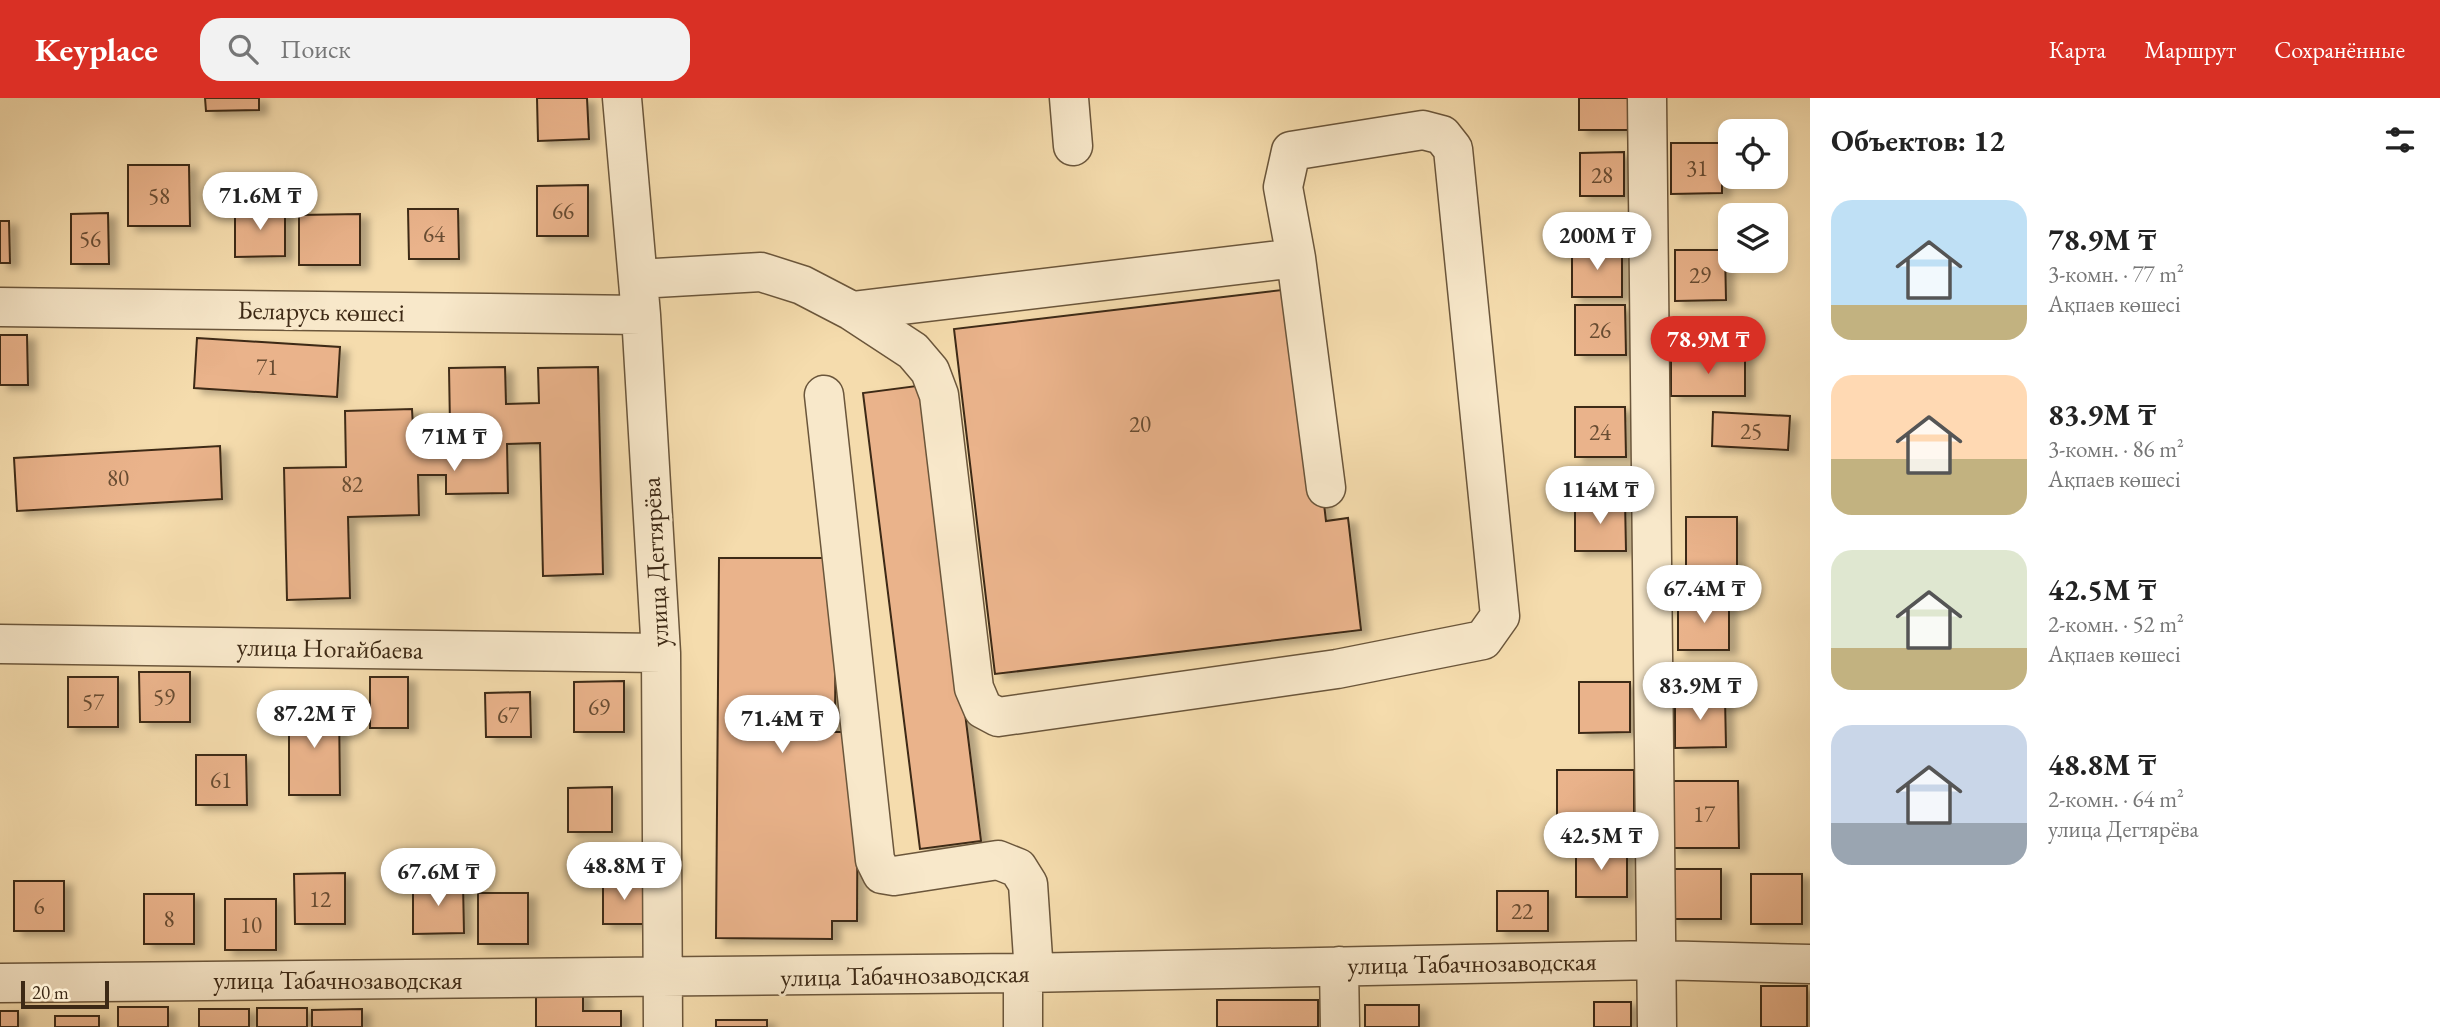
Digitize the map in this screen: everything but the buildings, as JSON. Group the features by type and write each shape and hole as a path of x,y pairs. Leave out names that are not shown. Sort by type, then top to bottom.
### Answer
{"street":[{"name":"улица Дегтярёва","path":"622,98 640,297 661,653 663,1027"},
{"path":"1069,98 1073,146"},
{"path":"1647,98 1657,1027"},
{"name":"Беларусь көшесі","path":"0,307 640,297 761,272 802,285 852,311 913,351 930,371 939,396 974,688 983,709 998,717 1337,668 1483,640 1500,616 1452,149 1442,135 1423,130 1291,150 1283,187 1296,258"},
{"path":"852,311 1296,258 1326,488"},
{"path":"824,396 875,860 882,874 894,876 998,860 1018,868 1028,884 1029,973 1023,1027"},
{"name":"улица Ногайбаева","path":"0,644 661,653"},
{"name":"улица Табачнозаводская","path":"0,983 1029,973 1655,960 1810,964"},
{"path":"1339,966 1340,1027"}]}
